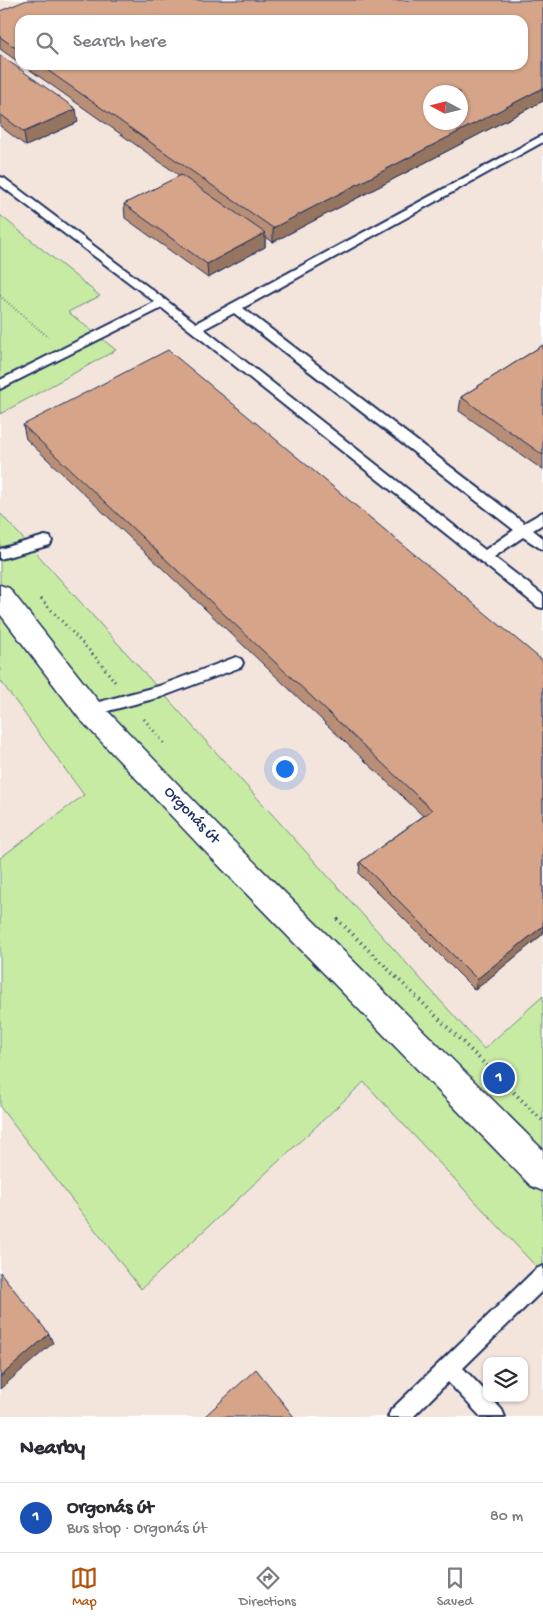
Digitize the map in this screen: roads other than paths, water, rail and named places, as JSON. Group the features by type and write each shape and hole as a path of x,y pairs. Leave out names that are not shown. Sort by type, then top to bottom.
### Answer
{"street":[{"name":"Orgonás út","path":"0,595 89,710 208,835 543,1174"}],"lane":[{"path":"195,329 543,138"},
{"path":"0,180 163,303 543,603"},
{"path":"0,385 163,303"},
{"path":"234,307 543,545"},
{"path":"484,557 543,517"},
{"path":"0,554 45,541"},
{"path":"89,710 161,691 236,663"},
{"path":"398,1417 543,1276"},
{"path":"448,1368 495,1417"}],"place":[{"name":"Orgonás út","path":"499,1078"}]}
